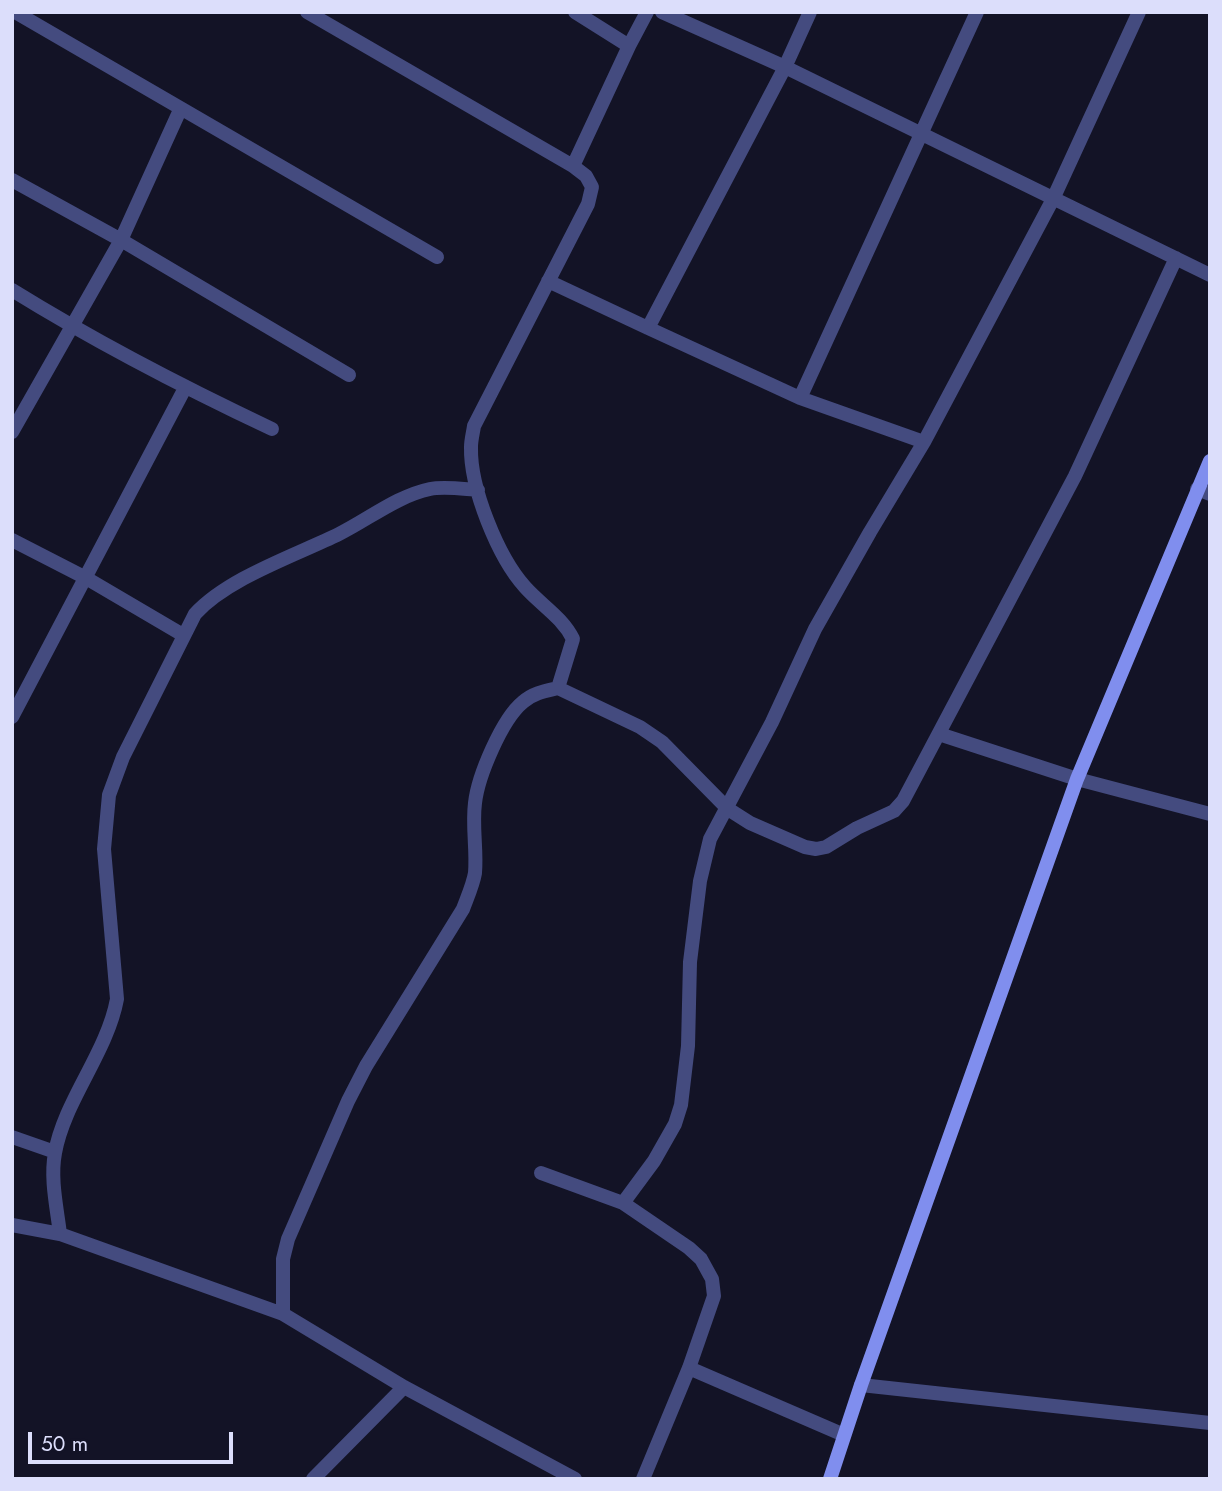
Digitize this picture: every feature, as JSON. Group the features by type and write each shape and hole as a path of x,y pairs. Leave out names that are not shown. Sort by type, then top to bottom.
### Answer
{"main road":[{"path":"830,1479 1077,779 1203,491 1210,461"}],"street":[{"path":"15,12 437,257"},
{"path":"307,12 573,166 586,176 592,187 588,204 474,426 471,446 478,490 498,547 513,573 566,627 573,639 558,688"},
{"path":"575,12 629,46"},
{"path":"573,166 647,12"},
{"path":"662,12 785,67 1210,275"},
{"path":"648,328 785,67 810,12"},
{"path":"800,398 977,12"},
{"path":"623,1203 654,1161 675,1124 681,1105 688,1046 690,962 700,881 710,839 772,722 815,629 924,442 1053,199 1139,12"},
{"path":"12,432 121,240 180,110"},
{"path":"12,180 121,240 349,375"},
{"path":"283,1314 283,1259 288,1238 348,1101 366,1066 463,909 470,892 475,875 475,801 480,778 512,713 523,701 538,692 558,688 640,727 662,742 728,809 779,838 816,849 826,847 857,828 894,811 912,787 1075,476 1176,258"},
{"path":"548,281 800,398 924,442"},
{"path":"12,290 71,326 185,388 272,429"},
{"path":"12,717 185,388"},
{"path":"61,1234 53,1173 55,1152 64,1125 113,1020 117,999 104,849 109,794 123,757 194,614 207,600 227,588 342,533 405,496 433,488 478,490"},
{"path":"12,540 86,578 183,635"},
{"path":"939,734 1077,779 1210,814"},
{"path":"12,1137 55,1152"},
{"path":"541,1173 623,1203 689,1248 701,1259 712,1279 714,1296 689,1368 643,1479"},
{"path":"12,1225 61,1234 283,1314 404,1387 575,1479"},
{"path":"689,1368 844,1435"},
{"path":"861,1385 1210,1423"},
{"path":"313,1479 404,1387"}]}
